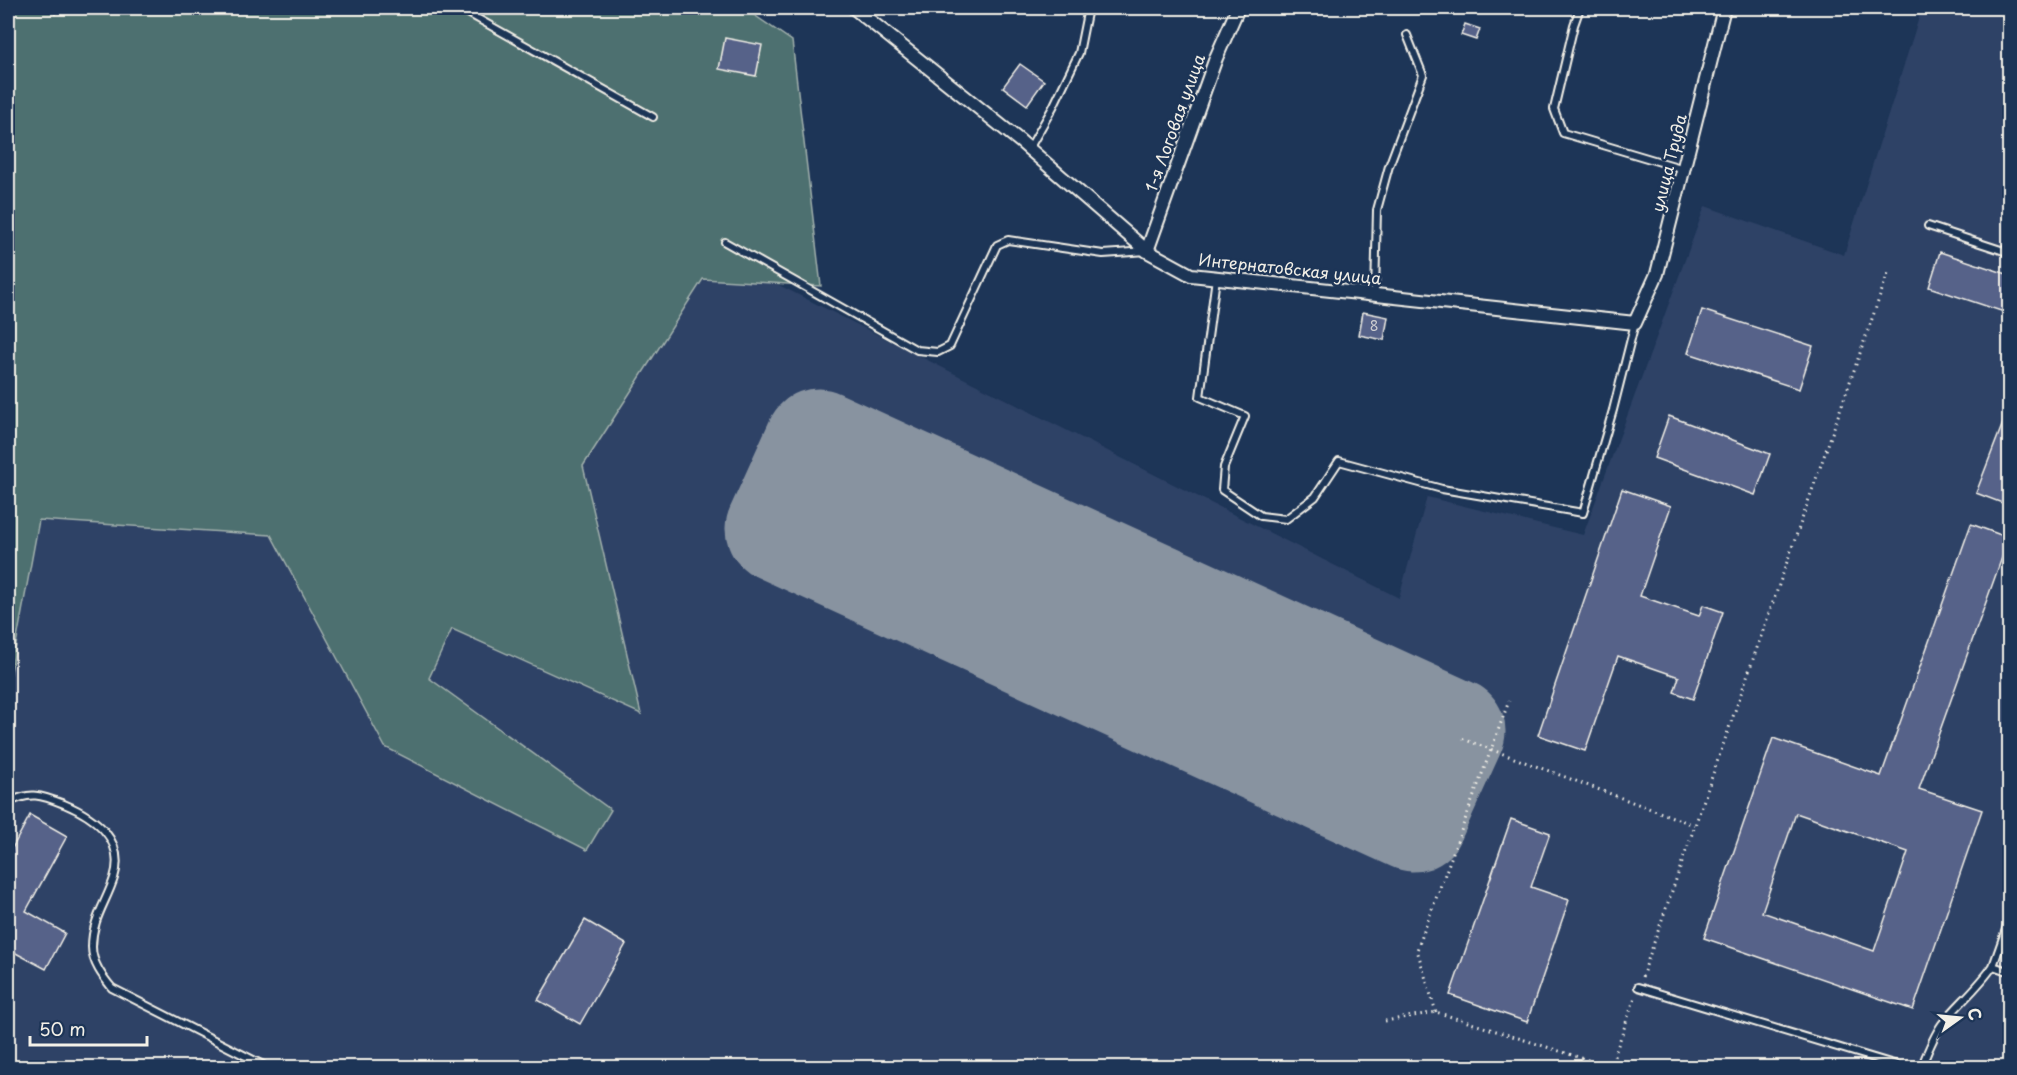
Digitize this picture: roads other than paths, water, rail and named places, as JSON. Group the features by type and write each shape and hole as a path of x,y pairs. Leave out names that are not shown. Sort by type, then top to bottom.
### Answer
{"street":[{"name":"Интернатовская улица","path":"855,8 1029,149 1147,251 1191,275 1635,322"},
{"name":"1-я Логовая улица","path":"1147,251 1216,58 1238,8"},
{"name":"улица Труда","path":"1635,322 1657,274 1724,8"}],"lane":[{"path":"468,8 466,12 653,117"},
{"path":"1029,149 1053,107 1079,53 1088,8"},
{"path":"1580,8 1574,24 1554,109 1563,133 1684,169"},
{"path":"1375,295 1377,210 1389,166 1423,75 1407,35"},
{"path":"1928,226 2010,253"},
{"path":"725,242 917,350 938,352 950,346 998,245 1008,240 1104,254 1147,251"},
{"path":"1216,278 1200,397 1245,416 1224,466 1222,490 1261,516 1286,519 1315,497 1339,461 1442,489 1583,513 1613,410 1635,322"},
{"path":"8,803 21,796 43,795 87,814 109,836 117,853 114,877 97,915 92,949 100,973 112,988 269,1068"},
{"path":"1921,1068 1942,1024 1984,979 1993,966 2010,918"},
{"path":"1993,966 2010,972"},
{"path":"1638,987 1907,1068"}]}
